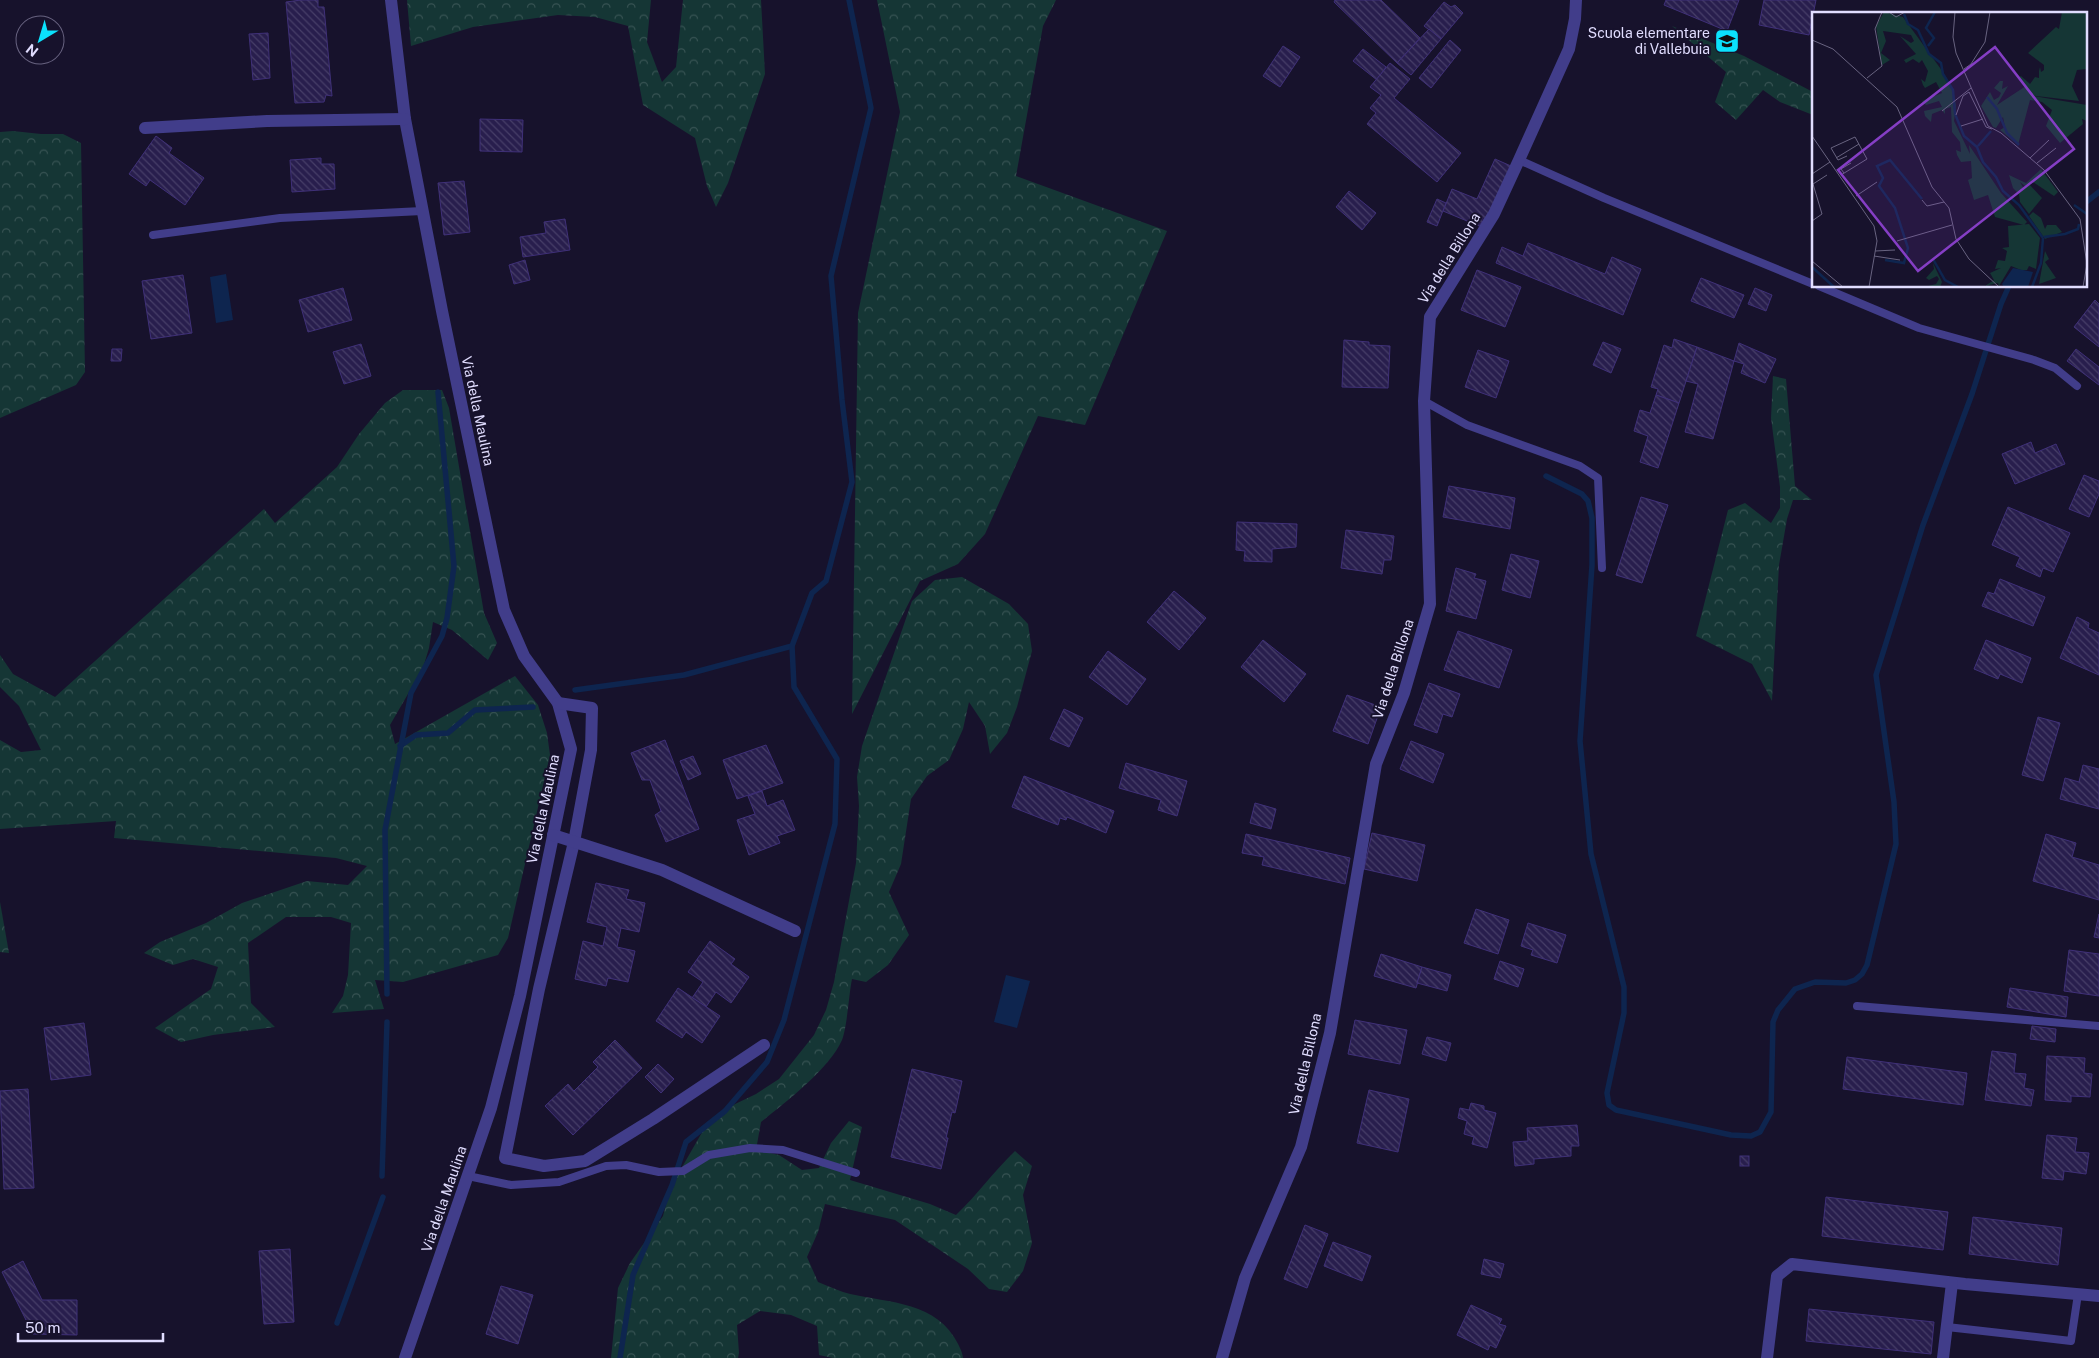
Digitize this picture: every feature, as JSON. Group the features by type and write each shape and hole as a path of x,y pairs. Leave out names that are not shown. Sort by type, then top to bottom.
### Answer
{"street":[{"name":"Via della Maulina","path":"391,0 405,119 422,211 504,610 524,656 558,703 571,749 520,996 491,1108 406,1358"},
{"name":"Via della Billona","path":"1222,1358 1245,1278 1301,1147 1330,1033 1376,764 1404,693 1430,604 1424,401 1430,317 1494,214 1569,48 1576,0"},
{"path":"145,128 267,120 405,119"},
{"path":"558,703 592,708 591,750 574,842 539,988 505,1158 544,1166 585,1161 653,1119 764,1045"},
{"path":"553,835 662,870 795,931"},
{"path":"1767,1358 1777,1276 1792,1264 1952,1283 2099,1296"},
{"path":"1943,1358 1952,1283"}],"lane":[{"path":"1518,160 1604,198 1812,284"},
{"path":"153,236 280,218 422,211"},
{"path":"1824,288 1919,328 1996,349 2055,368 2076,386"},
{"path":"1424,401 1467,425 1580,466 1598,478 1602,568"},
{"path":"1857,1006 2099,1026"},
{"path":"468,1176 511,1185 559,1182 606,1166 626,1165 659,1172 683,1170 709,1155 750,1148 783,1150 856,1173"},
{"path":"1947,1326 2071,1341 2078,1294"}],"green space":[{"path":"407,0 651,0 647,42 662,82 676,67 683,0 761,0 765,74 728,183 716,207 707,186 695,138 643,105 628,26 595,17 558,15 473,27 411,46"},
{"path":"877,0 1056,0 1043,26 1016,176 1167,231 1085,425 1038,416 985,534 958,564 920,581 852,714 858,313 900,112"},
{"path":"1672,26 1744,56 1812,91 1812,115 1780,102 1763,90 1736,120 1715,102 1726,72"},
{"path":"0,132 63,134 81,143 85,372 76,385 0,418"},
{"path":"1773,376 1786,379 1795,486 1812,500 1793,500 1787,519 1779,565 1772,701 1752,664 1696,636 1728,510 1745,503 1771,523 1780,508 1780,487 1771,418"},
{"path":"403,390 442,390 449,408 484,613 497,643 488,660 452,630 433,622 429,648 423,668 390,725 395,744 515,676 538,705 547,733 550,755 508,938 498,955 403,982 375,980 384,1009 332,1013 343,996 348,975 351,923 331,917 286,917 248,943 251,1003 275,1027 213,1035 181,1042 155,1028 211,989 218,967 193,959 173,965 144,953 160,942 206,923 242,903 307,881 348,885 367,866 336,858 114,838 116,821 0,829 0,740 21,752 41,750 19,706 0,687 0,655 13,674 55,697 264,509 275,523 337,467 359,434 385,403"},
{"path":"962,577 1009,604 1028,624 1032,651 1017,707 1007,733 990,754 985,726 969,702 963,729 949,760 927,776 911,799 901,864 889,892 909,935 888,965 866,982 852,979 844,1035 836,1051 806,1084 761,1122 756,1150 779,1155 802,1170 819,1168 831,1143 849,1121 862,1127 850,1180 930,1204 956,1215 1015,1151 1032,1166 1023,1195 1032,1243 1023,1271 1007,1292 989,1289 968,1269 895,1220 825,1204 818,1232 807,1257 818,1282 858,1296 904,1304 932,1315 954,1337 963,1358 833,1358 819,1355 817,1326 791,1315 760,1311 737,1325 738,1358 611,1358 618,1288 630,1263 663,1216 670,1188 708,1122 731,1106 756,1094 779,1079 814,1035 826,1010 834,982 856,863 859,806 857,777 862,746 912,601 935,580"},
{"path":"0,902 9,953 0,952"}],"water":[{"path":"226,274 233,320 216,323 210,277"},
{"path":"1006,975 1030,981 1017,1028 994,1022"}],"building":[{"path":"318,0 318,7 324,7 332,96 326,95 324,102 295,103 286,2"},
{"path":"1335,0 1381,0 1420,38 1397,63 1334,2"},
{"path":"1666,0 1739,0 1727,31 1664,5"},
{"path":"1764,0 1816,0 1814,12 1812,12 1809,35 1759,25"},
{"path":"1444,2 1451,7 1455,5 1463,13 1441,39 1424,26"},
{"path":"1429,29 1441,39 1411,75 1397,63"},
{"path":"268,33 270,78 253,80 249,34"},
{"path":"1450,40 1461,50 1431,88 1419,78"},
{"path":"1283,46 1300,57 1280,87 1263,76"},
{"path":"1363,49 1386,67 1377,80 1353,61"},
{"path":"1390,63 1410,79 1394,98 1461,153 1437,182 1367,124 1376,113 1370,108 1381,95 1370,87"},
{"path":"480,119 523,120 522,152 480,151"},
{"path":"156,136 172,148 169,153 204,178 185,205 150,180 146,186 129,174"},
{"path":"321,158 321,164 334,164 335,189 292,192 290,160"},
{"path":"1495,159 1511,166 1493,208 1479,226 1443,211 1452,189 1477,199"},
{"path":"464,181 470,232 444,235 438,183"},
{"path":"1349,191 1376,213 1362,230 1336,207"},
{"path":"1437,199 1446,203 1437,226 1427,222"},
{"path":"565,219 570,250 523,257 520,237 546,233 544,222"},
{"path":"1528,243 1605,274 1612,257 1641,269 1623,315 1496,263 1502,247 1523,256"},
{"path":"525,260 530,280 514,284 509,265"},
{"path":"1477,270 1521,287 1505,327 1461,310"},
{"path":"183,275 192,333 151,339 142,281"},
{"path":"1701,278 1744,295 1734,318 1691,301"},
{"path":"343,288 352,320 308,332 299,300"},
{"path":"1755,288 1772,295 1766,311 1748,304"},
{"path":"2095,300 2099,304 2099,347 2074,327"},
{"path":"1674,339 1697,347 1679,403 1656,395 1658,389 1651,387 1664,345 1672,348"},
{"path":"1344,340 1369,342 1369,345 1390,346 1388,388 1342,387"},
{"path":"1603,342 1621,349 1611,373 1593,365"},
{"path":"1739,343 1776,359 1765,383 1741,373 1744,364 1734,361"},
{"path":"361,344 371,376 344,384 333,352"},
{"path":"1697,347 1734,361 1713,439 1685,432 1698,384 1686,381"},
{"path":"112,349 122,349 121,361 111,361"},
{"path":"2076,349 2099,367 2099,385 2067,361"},
{"path":"1478,350 1509,361 1496,398 1465,387"},
{"path":"1656,395 1679,403 1658,468 1640,462 1648,436 1634,431 1640,410 1650,413"},
{"path":"2031,442 2035,453 2056,444 2065,464 2015,484 2002,454"},
{"path":"2084,475 2099,481 2099,494 2089,517 2069,509"},
{"path":"1449,486 1515,498 1510,529 1443,517"},
{"path":"1641,497 1668,505 1642,583 1616,575"},
{"path":"2008,507 2070,533 2053,572 2043,568 2040,577 2016,566 2020,557 1992,545"},
{"path":"1237,522 1297,524 1296,547 1272,549 1272,562 1244,561 1245,551 1236,550"},
{"path":"1346,530 1394,536 1391,560 1384,560 1382,574 1341,568"},
{"path":"1511,554 1539,561 1530,598 1502,590"},
{"path":"1456,568 1476,574 1474,578 1486,581 1476,619 1446,611"},
{"path":"2000,579 2045,597 2033,626 1982,606 1988,592 1994,594"},
{"path":"1174,591 1206,618 1179,650 1147,622"},
{"path":"2077,617 2089,623 2088,628 2099,633 2099,675 2060,658"},
{"path":"1458,631 1512,650 1499,688 1444,670"},
{"path":"1263,640 1306,674 1284,702 1241,667"},
{"path":"1986,640 2031,658 2022,683 2000,674 1998,679 1974,669"},
{"path":"1108,651 1146,679 1127,705 1089,677"},
{"path":"1429,683 1460,694 1452,717 1443,714 1437,733 1414,725"},
{"path":"1347,695 1381,707 1368,744 1333,731"},
{"path":"1064,709 1083,718 1069,747 1050,739"},
{"path":"2038,717 2060,723 2043,781 2022,775"},
{"path":"665,740 699,829 666,842 655,815 661,811 650,780 642,780 631,753"},
{"path":"1411,741 1444,754 1433,783 1400,769"},
{"path":"766,745 783,783 737,799 723,760"},
{"path":"693,756 701,774 688,780 680,761"},
{"path":"1126,763 1187,781 1177,816 1158,810 1161,800 1119,788"},
{"path":"2083,765 2099,769 2099,809 2060,799 2065,778 2079,782"},
{"path":"1024,776 1114,811 1106,833 1067,817 1066,820 1060,818 1058,825 1012,807"},
{"path":"762,791 767,806 783,800 795,830 777,836 780,843 749,855 737,820 755,814 748,796"},
{"path":"1255,803 1276,809 1271,829 1250,823"},
{"path":"1372,833 1425,845 1417,881 1364,869"},
{"path":"1246,834 1350,858 1345,884 1262,865 1264,857 1242,853"},
{"path":"2046,834 2076,843 2072,857 2099,865 2099,900 2033,881"},
{"path":"596,883 629,890 626,899 645,903 639,932 621,928 617,947 635,951 628,982 608,978 606,986 575,979 583,941 603,946 607,927 587,922"},
{"path":"1476,909 1509,920 1498,954 1464,943"},
{"path":"2099,914 2099,938 2094,937"},
{"path":"1528,923 1566,935 1557,963 1531,955 1533,950 1521,946"},
{"path":"710,941 735,959 731,964 749,977 731,1003 716,992 706,1007 692,998 703,982 688,972"},
{"path":"2069,950 2099,954 2099,996 2064,991"},
{"path":"1381,954 1422,967 1416,988 1374,976"},
{"path":"1500,961 1524,969 1518,987 1494,979"},
{"path":"1422,967 1451,975 1447,991 1417,983"},
{"path":"678,988 720,1016 702,1043 686,1032 682,1038 656,1021"},
{"path":"2010,988 2068,997 2066,1017 2007,1007"},
{"path":"1355,1020 1407,1030 1400,1064 1348,1054"},
{"path":"84,1023 91,1075 51,1080 44,1028"},
{"path":"2032,1026 2056,1029 2055,1042 2030,1039"},
{"path":"1427,1037 1451,1043 1446,1061 1422,1054"},
{"path":"615,1040 642,1068 573,1135 545,1106 568,1084 574,1091 598,1067 593,1062"},
{"path":"1992,1051 2016,1054 2014,1073 2026,1074 2024,1088 2034,1090 2031,1106 1985,1100"},
{"path":"2047,1056 2085,1058 2084,1073 2092,1074 2090,1097 2071,1096 2071,1102 2045,1100"},
{"path":"1847,1057 1967,1073 1963,1105 1843,1089"},
{"path":"658,1064 674,1079 661,1093 645,1077"},
{"path":"912,1069 962,1081 955,1113 952,1112 941,1169 891,1157"},
{"path":"28,1089 34,1188 4,1189 0,1091"},
{"path":"1369,1090 1409,1099 1398,1152 1357,1143"},
{"path":"1471,1103 1484,1106 1484,1110 1496,1113 1487,1148 1472,1144 1474,1137 1464,1134 1467,1121 1458,1118 1460,1108 1469,1110"},
{"path":"1577,1125 1579,1146 1571,1146 1571,1156 1534,1159 1534,1164 1515,1166 1513,1142 1528,1141 1527,1128"},
{"path":"2047,1135 2077,1138 2075,1152 2089,1153 2086,1174 2064,1171 2063,1180 2042,1178"},
{"path":"1740,1156 1749,1156 1749,1166 1740,1166"},
{"path":"1826,1197 1948,1212 1943,1250 1822,1236"},
{"path":"1973,1217 2062,1228 2058,1265 1969,1254"},
{"path":"1305,1225 1328,1234 1307,1288 1284,1279"},
{"path":"1333,1242 1371,1256 1362,1281 1324,1266"},
{"path":"290,1249 294,1322 264,1324 259,1251"},
{"path":"1484,1259 1504,1264 1500,1278 1481,1274"},
{"path":"23,1261 42,1300 77,1300 77,1335 33,1334 2,1272"},
{"path":"501,1286 533,1295 518,1344 486,1334"},
{"path":"1471,1305 1502,1319 1499,1324 1506,1326 1496,1348 1490,1345 1488,1350 1457,1335"},
{"path":"1809,1309 1934,1322 1931,1354 1806,1341"}],"waterway":[{"path":"620,1358 633,1275 672,1185 686,1142 725,1111 767,1062 784,1020 835,824 837,759 794,687 792,646 812,593 826,581 852,482 842,400 831,276 871,108 849,0"},
{"path":"2086,202 2099,192"},
{"path":"1546,476 1582,494 1588,501 1592,518 1592,565 1580,741 1591,854 1624,987 1624,1013 1607,1093 1609,1105 1616,1110 1731,1135 1751,1136 1760,1132 1771,1112 1773,1022 1778,1010 1795,989 1815,982 1846,983 1855,980 1862,974 1867,965 1896,844 1894,802 1876,675 1923,525 1972,394 2001,304 2008,288"},
{"path":"387,994 385,830 411,693 442,636 447,618 454,566 438,392"},
{"path":"575,690 684,675 792,646"},
{"path":"400,746 416,735 448,733 475,710 533,707"},
{"path":"382,1176 387,1022"},
{"path":"337,1323 383,1197"}],"place":[{"name":"Scuola elementare di Vallebuia","path":"1727,41"}]}
